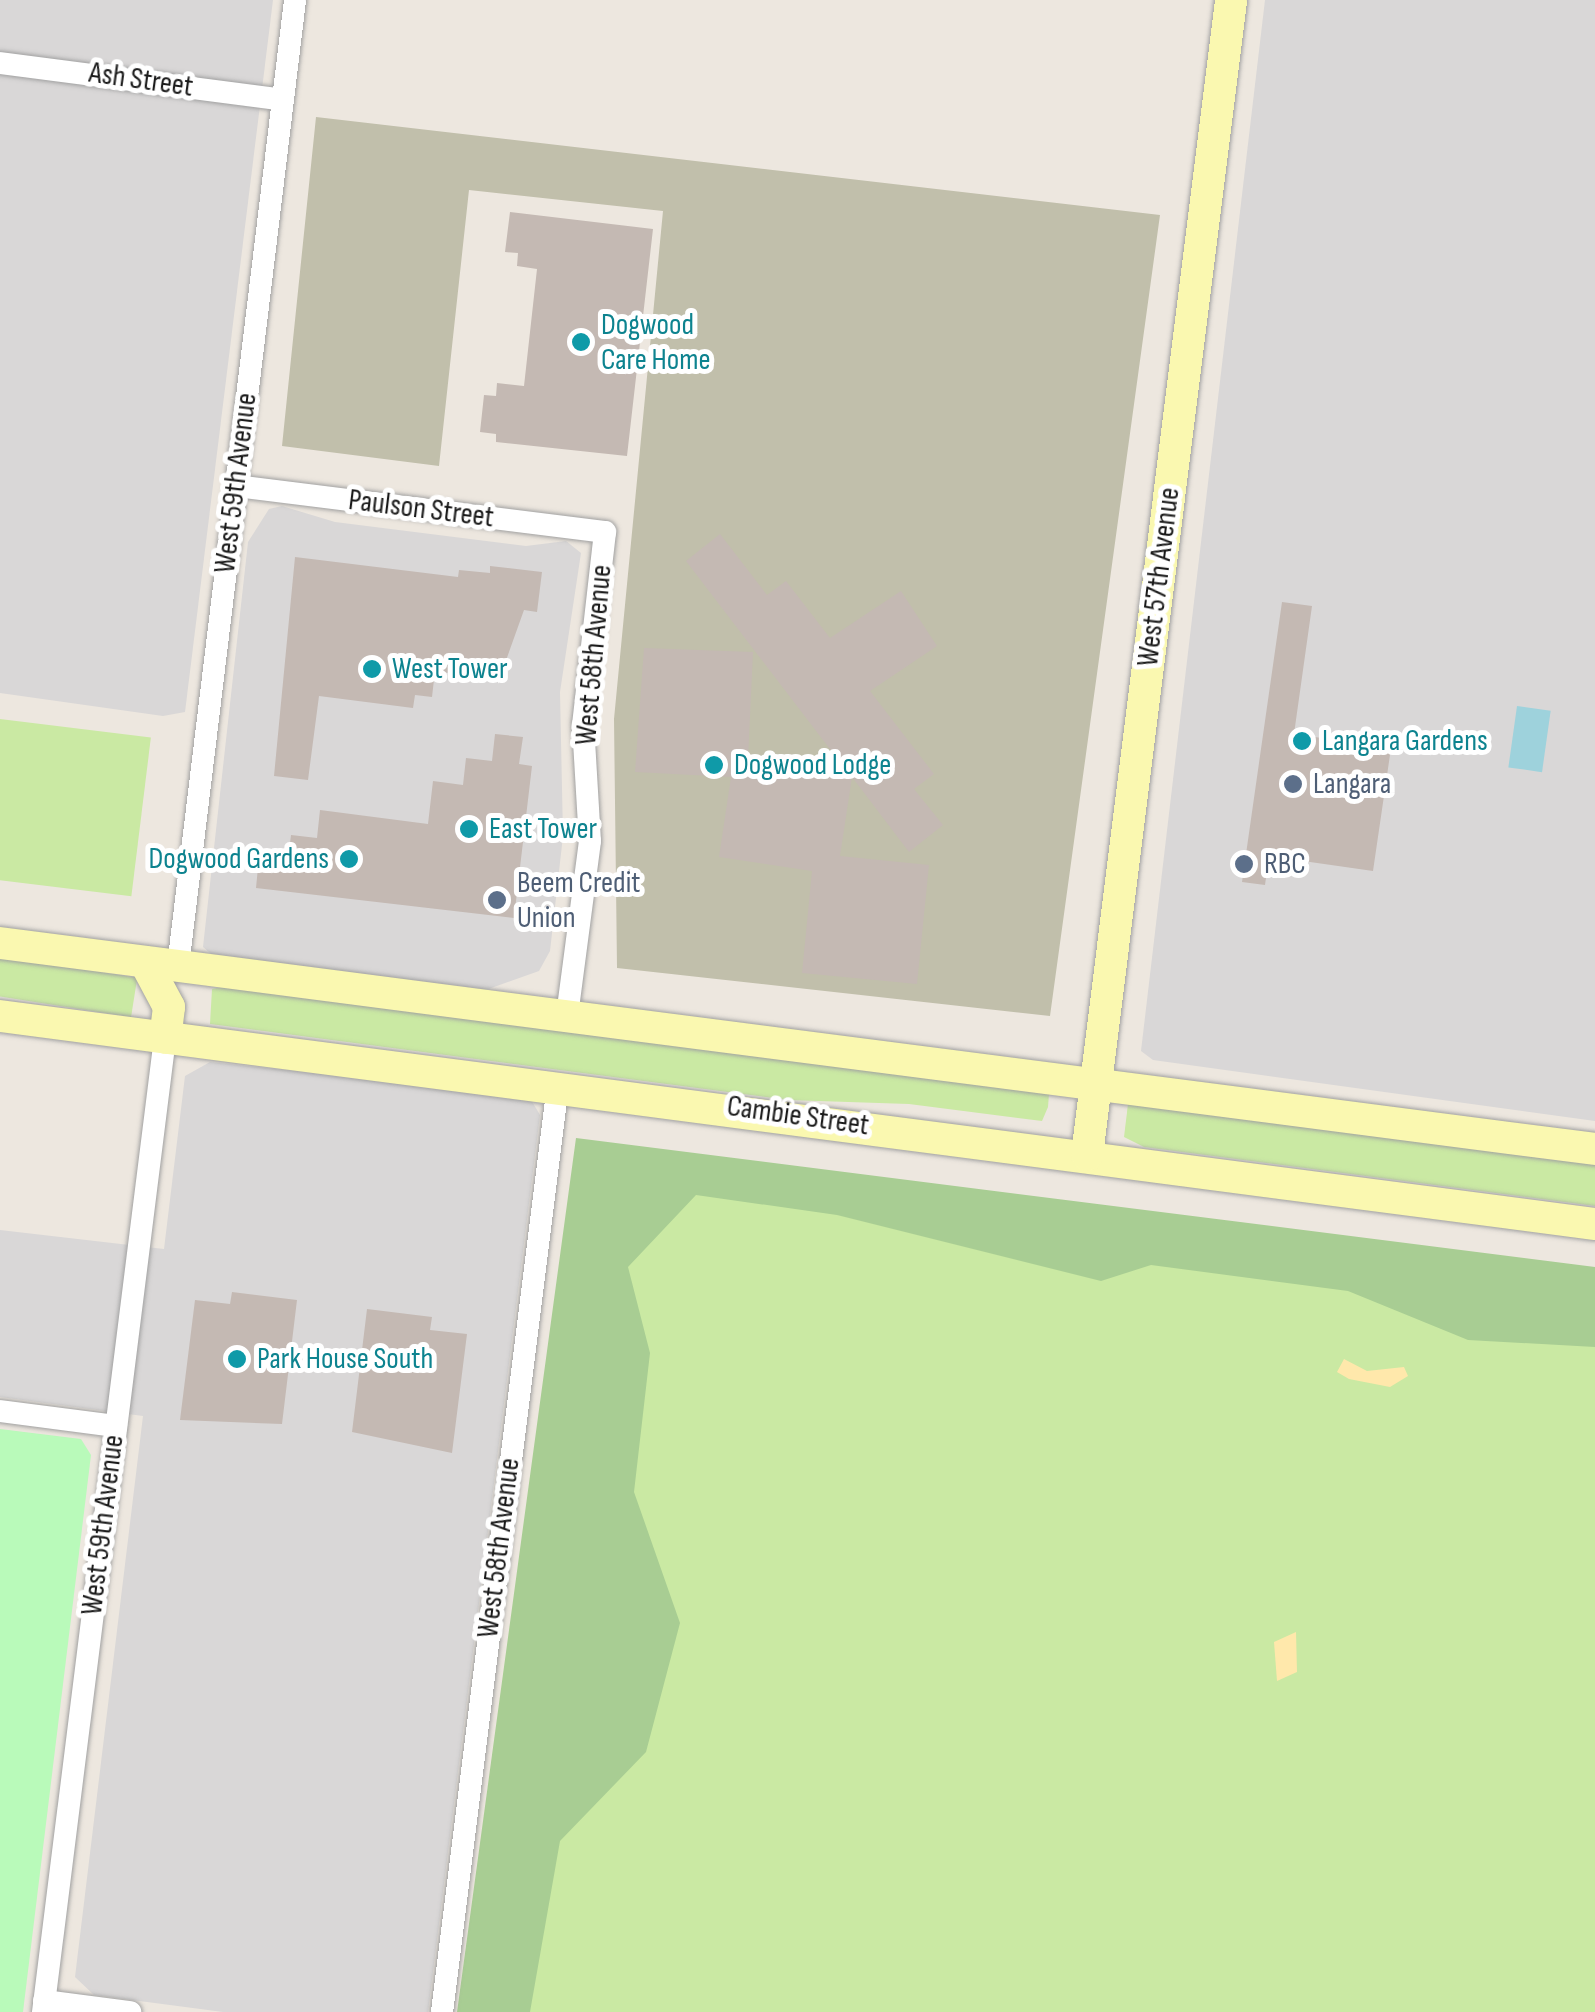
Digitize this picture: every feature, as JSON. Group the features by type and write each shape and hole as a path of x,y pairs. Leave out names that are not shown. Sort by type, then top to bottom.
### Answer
{"main road":[{"name":"West 57th Avenue","path":"1086,1154 1232,0"},
{"path":"0,942 1595,1149"},
{"path":"167,1022 177,966"},
{"path":"167,1022 177,966"},
{"name":"Cambie Street","path":"0,1016 167,1022 558,1085 1595,1224"}],"street":[{"name":"West 59th Avenue","path":"177,966 295,0"},
{"name":"Ash Street","path":"0,64 282,100"},
{"name":"Paulson Street","path":"236,486 605,532"},
{"name":"West 58th Avenue","path":"566,1016 590,840 583,724 605,532"},
{"name":"West 59th Avenue","path":"44,2006 167,1022"},
{"name":"West 58th Avenue","path":"442,2012 558,1085"},
{"path":"0,1412 116,1426"},
{"path":"44,2006 130,2012"}],"shaded area":[{"path":"0,0 273,0 185,712 163,716 0,693"},
{"name":"Langara Gardens","path":"1265,0 1595,0 1595,1121 1153,1060 1141,1051"},
{"path":"316,117 1160,215 1050,1016 617,968 614,719 663,211 469,190 439,466 282,446"},
{"path":"282,506 335,522 526,546 566,541 581,553 560,692 563,836 550,951 539,971 480,992 216,958 203,947 248,542 269,509"},
{"path":"210,1062 508,1094 530,1098 540,1115 428,2012 223,2012 94,1995 75,1977 143,1416 0,1397 0,1230 164,1249 185,1076"}],"green space":[{"path":"0,719 151,738 131,896 0,880"},
{"path":"0,956 137,978 131,1017 0,996"},
{"path":"222,987 1049,1094 1048,1107 1042,1121 909,1104 788,1100 210,1024 212,989"},
{"path":"1128,1104 1595,1165 1595,1206 1144,1147 1124,1137"},
{"path":"576,1138 1595,1267 1595,1347 1468,1340 1348,1291 1151,1265 1101,1281 837,1215 696,1195 628,1267 650,1353 634,1492 680,1623 646,1752 560,1841 530,2012 457,2012"},
{"path":"590,1173 1595,1313 1595,2012 495,2012"},
{"path":"0,1429 81,1439 91,1455 23,2012 0,2012"}],"sand":[{"path":"1344,1359 1367,1371 1404,1367 1408,1376 1390,1387 1349,1379 1337,1372"},
{"path":"1296,1632 1297,1672 1277,1681 1274,1642"}],"water":[{"path":"1517,706 1551,711 1542,772 1508,767"}],"building":[{"name":"Dogwood Care Home","path":"510,212 653,229 627,456 496,442 496,434 480,432 484,395 496,396 497,383 524,386 537,269 517,266 518,253 505,252"},
{"name":"Dogwood Lodge","path":"720,534 767,595 786,581 830,638 901,591 937,646 870,691 934,774 914,789 943,825 909,852 852,777 840,856 929,865 917,984 802,973 812,871 719,857 731,777 635,772 644,648 753,652 748,759 849,774 686,561"},
{"name":"West Tower","path":"295,557 458,577 459,570 490,573 490,566 542,572 537,612 524,610 504,666 464,661 462,675 435,671 432,697 415,695 413,708 319,696 308,780 274,776"},
{"name":"Langara Gardens","path":"1282,602 1312,606 1294,734 1391,748 1373,871 1269,856 1265,885 1242,882"},
{"name":"East Tower","path":"495,734 523,737 519,764 532,766 514,918 256,888 259,857 288,860 291,835 317,838 320,810 428,824 433,781 463,785 466,758 492,761"},
{"name":"Park House South","path":"232,1292 297,1300 282,1424 180,1420 195,1300 230,1304"},
{"path":"367,1309 432,1317 430,1330 467,1334 452,1453 352,1432"}],"place":[{"name":"Dogwood Care Home","path":"581,342"},
{"name":"West Tower","path":"372,669"},
{"name":"Langara Gardens","path":"1302,741"},
{"name":"Dogwood Lodge","path":"714,765"},
{"name":"Langara","path":"1293,784"},
{"name":"East Tower","path":"469,829"},
{"name":"Dogwood Gardens","path":"349,859"},
{"name":"RBC","path":"1244,864"},
{"name":"Beem Credit Union","path":"497,900"},
{"name":"Park House South","path":"237,1359"}]}
